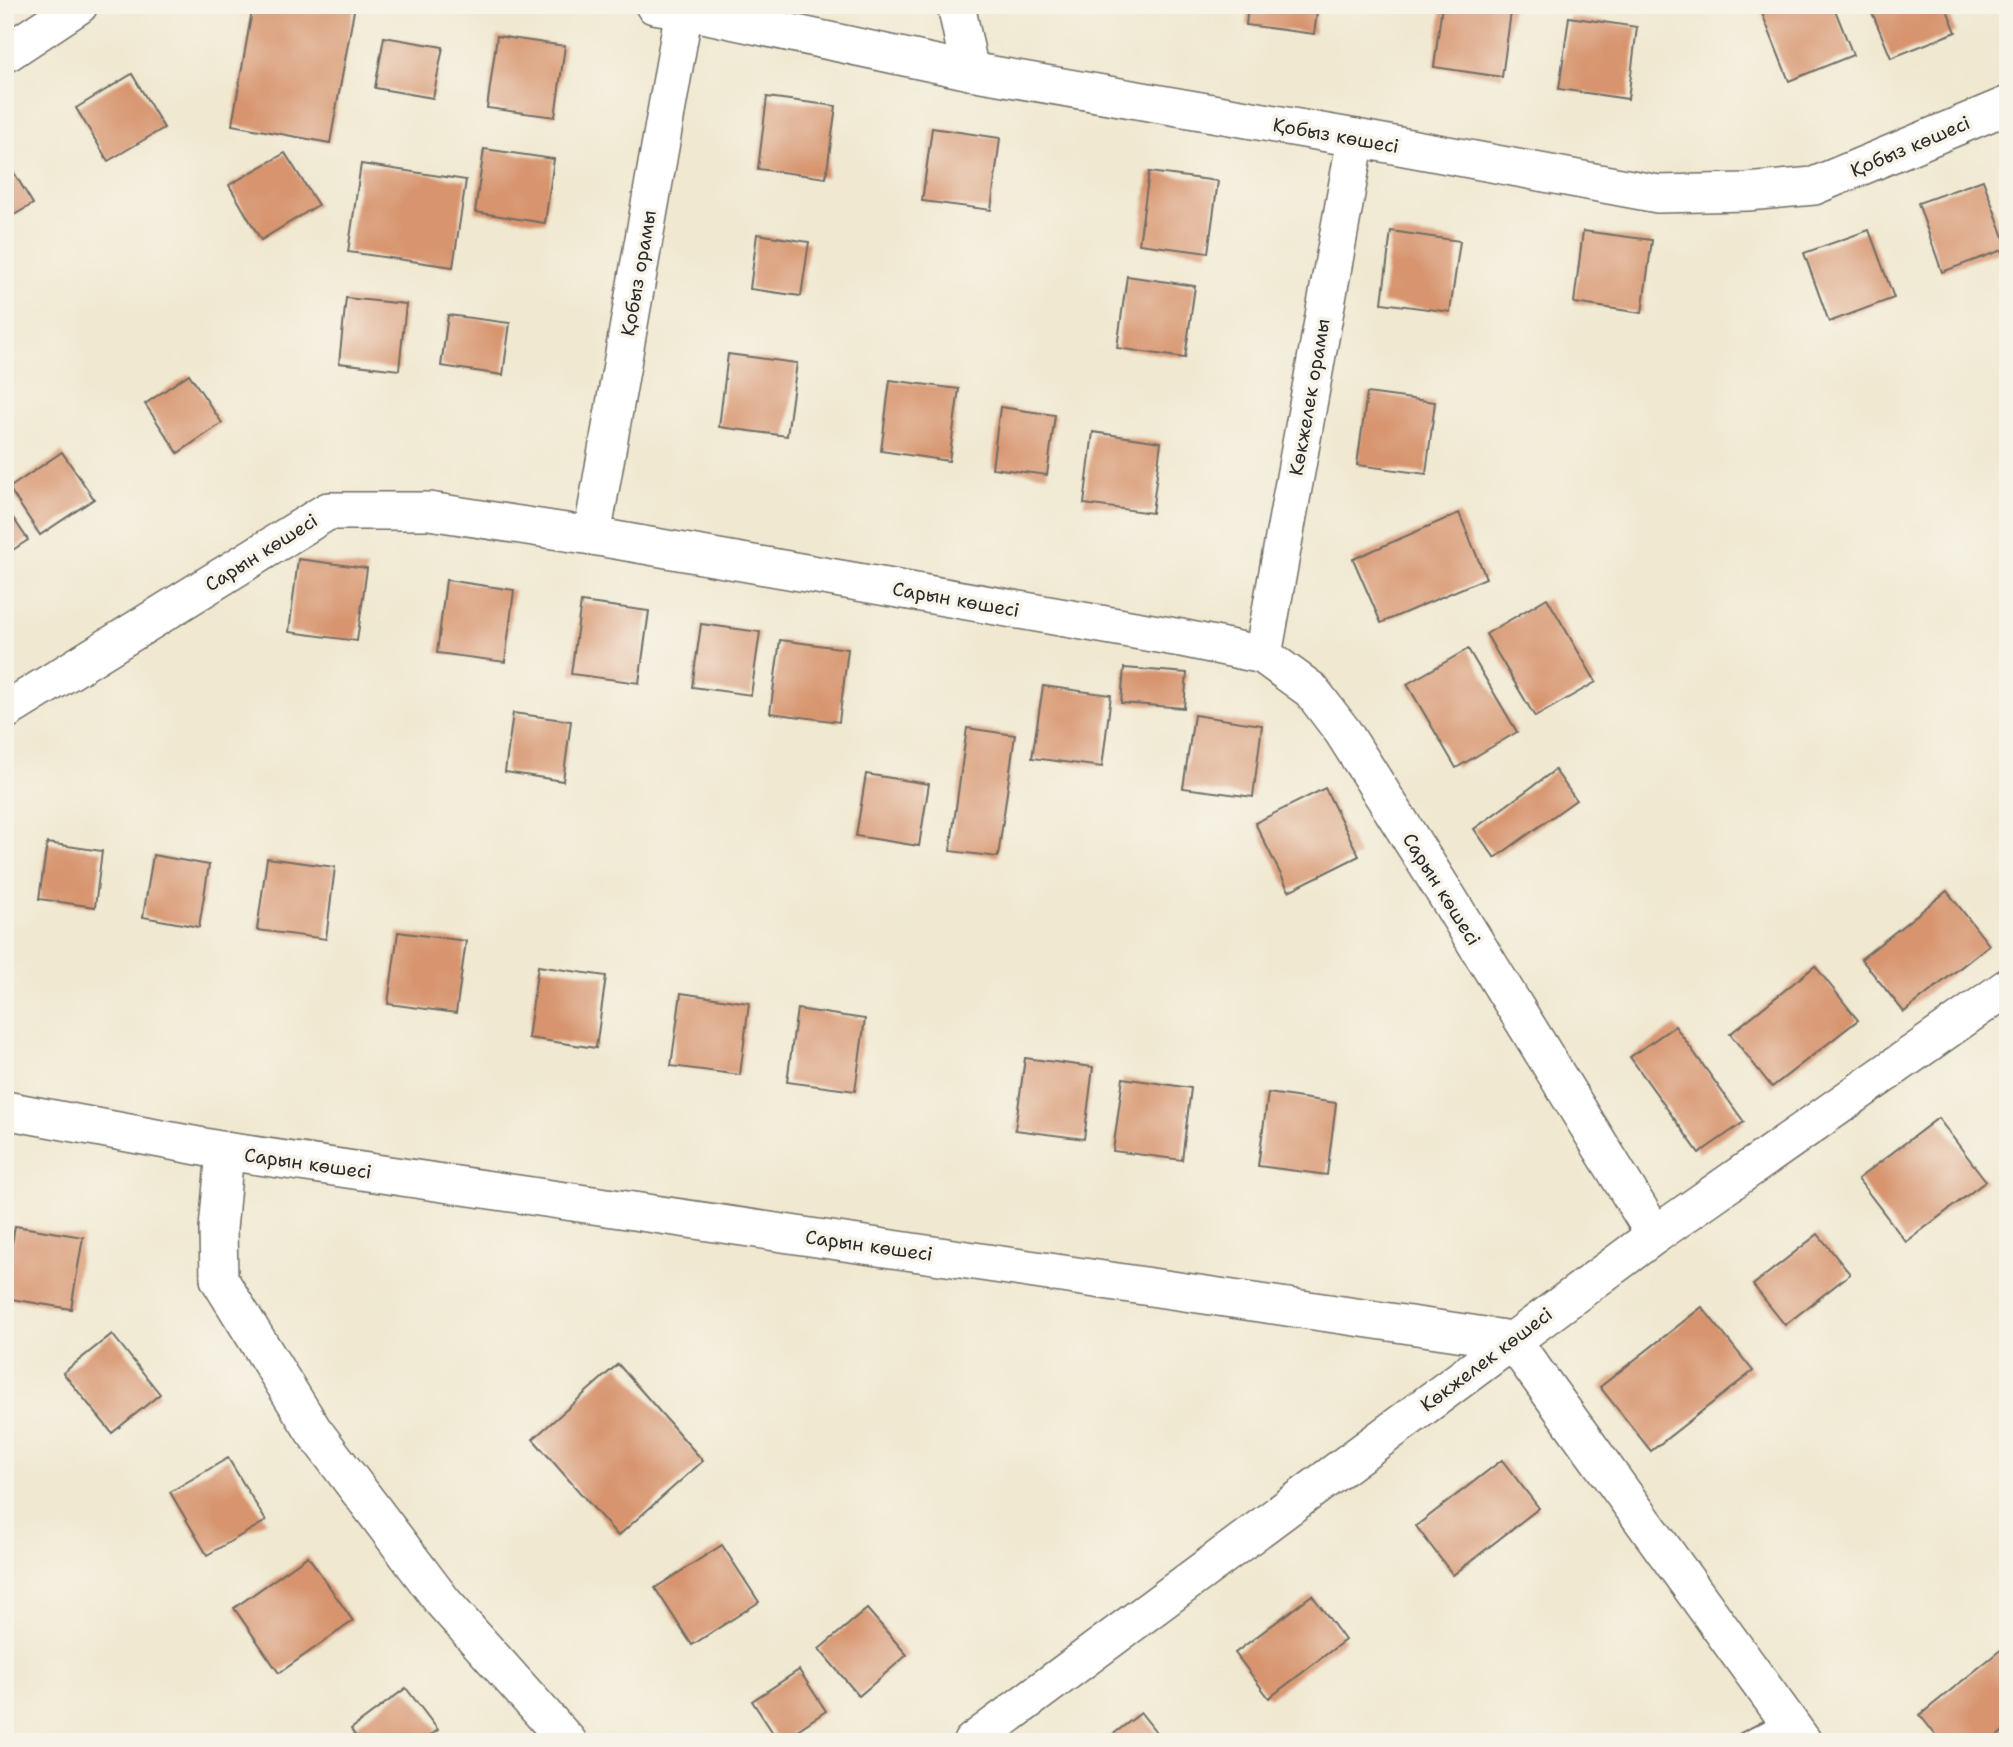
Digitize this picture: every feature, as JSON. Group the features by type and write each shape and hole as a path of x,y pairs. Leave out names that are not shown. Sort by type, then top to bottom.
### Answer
{"street":[{"path":"5,54 79,5"},
{"path":"956,5 970,71"},
{"name":"Қобыз көшесі","path":"669,8 970,71 1658,194 1747,192 1814,186 2008,105"},
{"name":"Қобыз орамы","path":"592,536 669,8"},
{"name":"Көкжелек орамы","path":"1263,656 1356,138"},
{"name":"Сарын көшесі","path":"5,711 328,512 429,511 592,536 1181,638 1263,656 1311,690 1343,732 1654,1235"},
{"name":"Көкжелек көшесі","path":"972,1742 1654,1235 2008,988"},
{"name":"Сарын көшесі","path":"5,1110 225,1151 1512,1340"},
{"name":"Сарын көшесі","path":"225,1151 218,1229 219,1279 313,1430 443,1602 568,1742"},
{"path":"1512,1340 1795,1731"}],"lane":[{"path":"1746,1742 1795,1731"}],"building":[{"path":"253,5 355,5 330,143 232,125"},
{"path":"1248,5 1318,5 1314,34 1246,25"},
{"path":"1442,5 1512,5 1502,77 1434,67"},
{"path":"1781,5 1833,5 1853,55 1789,81 1762,13"},
{"path":"1869,5 1945,5 1956,32 1891,58"},
{"path":"1569,17 1637,27 1628,99 1559,89"},
{"path":"497,36 565,46 555,117 487,108"},
{"path":"384,37 443,47 433,98 375,88"},
{"path":"132,74 164,128 108,161 76,108"},
{"path":"767,97 836,106 826,178 758,169"},
{"path":"932,128 1000,138 991,210 922,201"},
{"path":"484,149 554,159 545,223 475,212"},
{"path":"285,153 318,205 261,240 229,185"},
{"path":"5,158 33,204 5,220"},
{"path":"361,164 466,180 453,267 348,252"},
{"path":"1149,172 1218,181 1208,253 1139,244"},
{"path":"1983,180 2008,248 1942,272 1918,203"},
{"path":"1869,230 1894,298 1829,322 1804,253"},
{"path":"1391,231 1460,241 1450,312 1382,303"},
{"path":"1583,231 1652,240 1642,313 1574,303"},
{"path":"757,234 809,242 801,296 750,289"},
{"path":"1127,276 1195,286 1185,358 1117,348"},
{"path":"346,298 406,304 399,370 339,363"},
{"path":"448,315 510,323 503,375 441,366"},
{"path":"728,354 797,363 787,436 719,427"},
{"path":"189,374 222,423 178,453 145,404"},
{"path":"890,380 959,389 949,461 881,451"},
{"path":"1367,393 1435,402 1426,474 1357,465"},
{"path":"1000,407 1055,415 1047,475 992,468"},
{"path":"1093,432 1161,442 1152,513 1084,504"},
{"path":"62,452 94,499 40,535 9,488"},
{"path":"5,506 28,540 5,555"},
{"path":"1459,513 1486,578 1381,623 1353,559"},
{"path":"298,559 367,568 357,641 289,632"},
{"path":"446,580 514,590 505,662 437,653"},
{"path":"1547,598 1596,682 1535,717 1486,634"},
{"path":"581,602 649,611 639,683 571,674"},
{"path":"701,624 760,632 751,695 692,687"},
{"path":"780,640 848,649 839,722 770,713"},
{"path":"1468,649 1517,732 1456,768 1407,684"},
{"path":"1124,668 1187,673 1184,708 1121,703"},
{"path":"1043,686 1111,695 1102,767 1032,758"},
{"path":"513,713 571,721 563,781 505,772"},
{"path":"1194,715 1262,725 1253,797 1183,788"},
{"path":"967,728 1015,735 998,857 950,851"},
{"path":"1555,770 1576,800 1495,858 1474,829"},
{"path":"866,774 929,784 919,846 856,836"},
{"path":"1325,788 1359,856 1289,891 1255,823"},
{"path":"47,843 102,851 95,907 39,899"},
{"path":"153,855 209,865 199,927 143,917"},
{"path":"267,858 335,867 326,939 257,930"},
{"path":"1947,891 1989,945 1904,1012 1861,959"},
{"path":"398,932 466,941 456,1013 388,1004"},
{"path":"538,966 606,976 596,1048 528,1038"},
{"path":"1815,966 1858,1020 1772,1087 1730,1034"},
{"path":"681,993 749,1003 740,1075 671,1066"},
{"path":"797,1009 865,1019 855,1091 787,1082"},
{"path":"1675,1026 1744,1122 1699,1153 1630,1057"},
{"path":"1025,1058 1093,1067 1084,1139 1015,1130"},
{"path":"1123,1078 1191,1088 1182,1160 1113,1151"},
{"path":"1268,1093 1336,1103 1327,1175 1258,1166"},
{"path":"1938,1118 1986,1181 1906,1242 1858,1179"},
{"path":"15,1226 83,1237 71,1309 5,1298"},
{"path":"1818,1234 1850,1274 1785,1325 1753,1285"},
{"path":"1702,1307 1753,1371 1651,1451 1600,1387"},
{"path":"112,1334 160,1394 112,1433 63,1373"},
{"path":"618,1364 703,1461 618,1536 533,1439"},
{"path":"228,1458 266,1521 207,1555 170,1492"},
{"path":"1502,1460 1539,1508 1453,1575 1416,1526"},
{"path":"722,1545 759,1602 692,1645 655,1588"},
{"path":"308,1556 353,1621 279,1673 234,1608"},
{"path":"1312,1595 1345,1640 1269,1698 1235,1653"},
{"path":"867,1609 907,1655 859,1696 819,1649"},
{"path":"2003,1648 2008,1653 2008,1727 1990,1742 1941,1742 1920,1715"},
{"path":"799,1670 826,1711 779,1742 752,1701"},
{"path":"406,1688 438,1730 421,1742 359,1742 351,1729"},
{"path":"1141,1713 1164,1742 1103,1742"}]}
